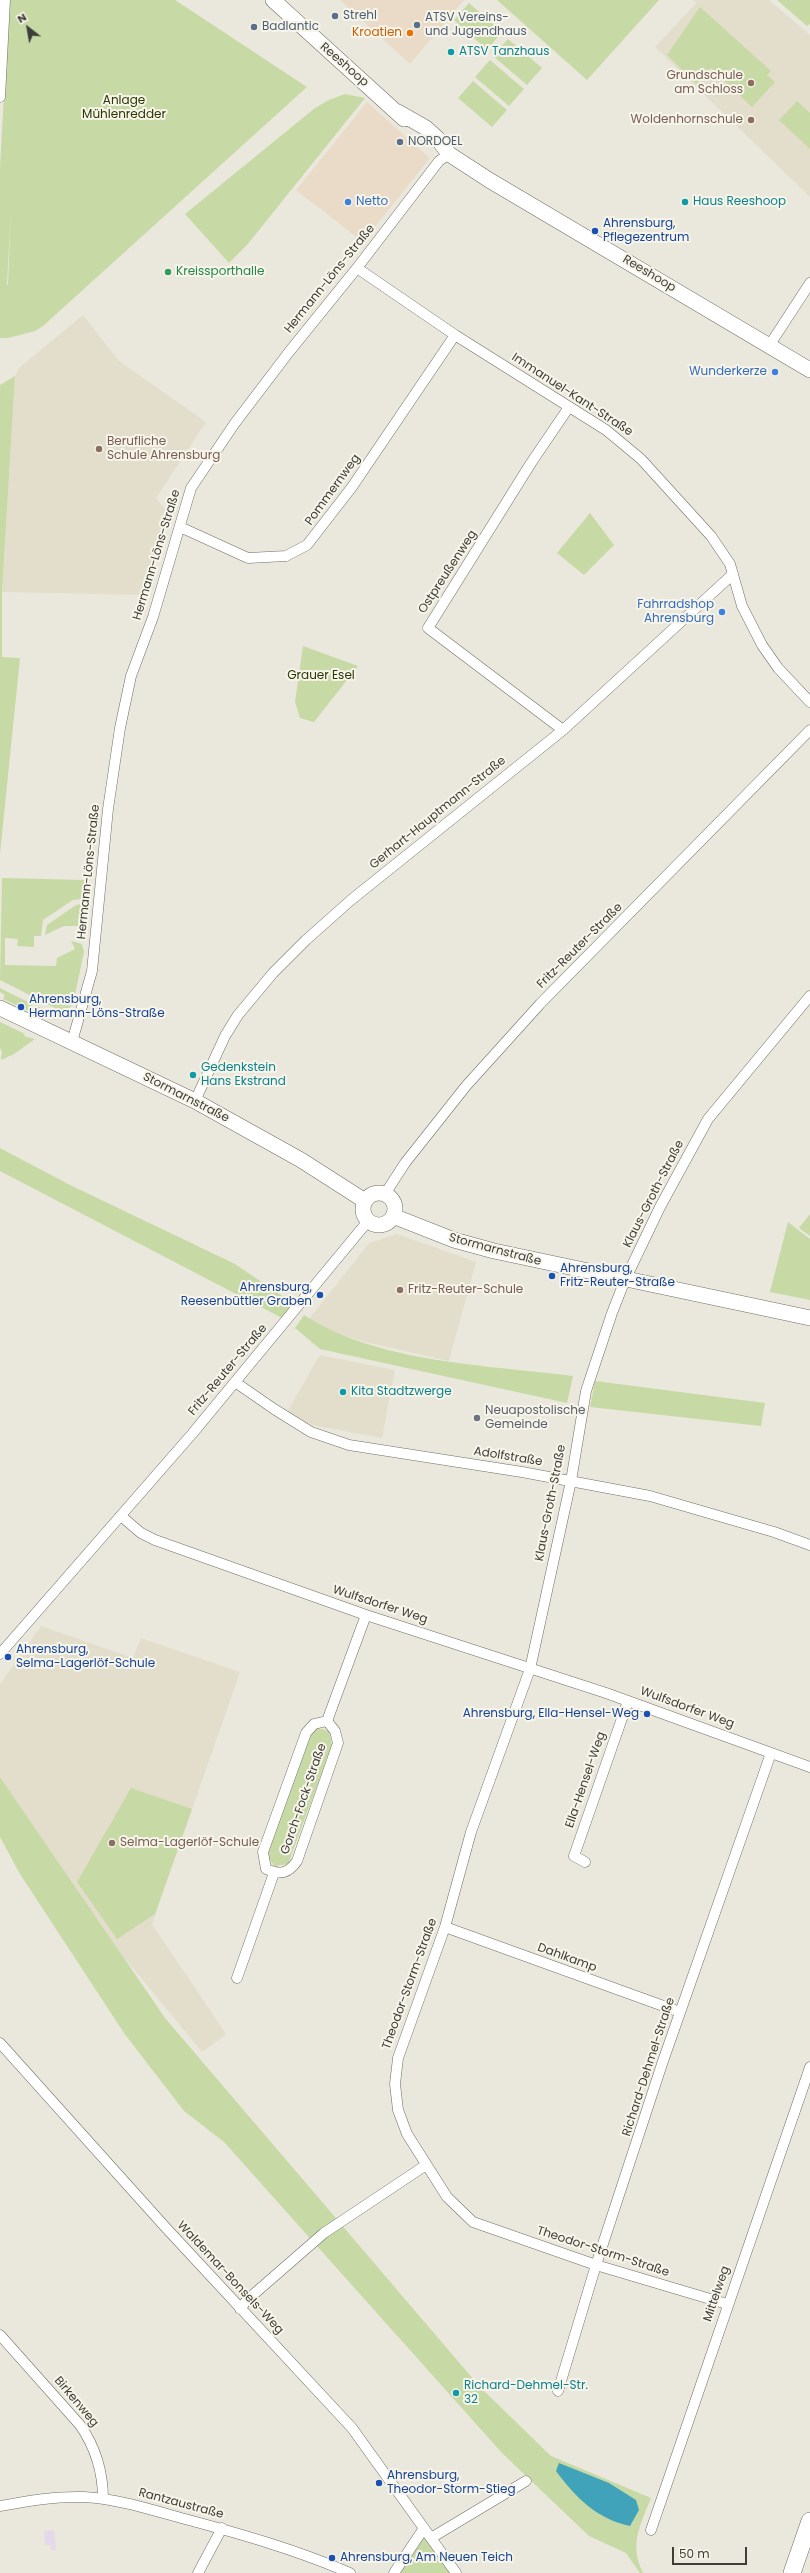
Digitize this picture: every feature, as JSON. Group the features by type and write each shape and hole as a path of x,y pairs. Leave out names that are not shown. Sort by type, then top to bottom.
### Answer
{"main road":[{"path":"792,2573 810,2520"}],"street":[{"path":"0,97 5,0"},
{"name":"Reeshoop","path":"273,0 329,53 398,112 426,128 437,138 448,154 810,370"},
{"name":"Hermann-Löns-Straße","path":"72,1042 92,971 108,809 120,728 130,676 153,617 190,488 224,438 289,352 357,268 439,161 448,154"},
{"name":"Immanuel-Kant-Straße","path":"357,268 455,335 606,430 641,459 711,536 726,556 742,606 762,645 778,668 810,702"},
{"path":"769,346 810,283"},
{"name":"Pommernweg","path":"180,527 248,558 286,556 307,545 352,487 455,335"},
{"name":"Ostpreußenweg","path":"563,730 428,628 531,463 569,407"},
{"name":"Gerhart-Hauptmann-Straße","path":"195,1101 225,1036 238,1015 273,973 346,905 563,730 733,574"},
{"name":"Fritz-Reuter-Straße","path":"385,1194 405,1163 466,1086 540,1004 810,730"},
{"name":"Klaus-Groth-Straße","path":"530,1668 571,1481 586,1391 625,1280 660,1207 708,1119 810,996"},
{"name":"Stormarnstraße","path":"0,1008 195,1101 301,1160 365,1201"},
{"path":"374,1194 385,1194 394,1203 393,1216 383,1225 374,1225 368,1221 363,1212 365,1201 374,1194"},
{"name":"Stormarnstraße","path":"393,1216 442,1235 481,1247 625,1280 810,1318"},
{"name":"Fritz-Reuter-Straße","path":"121,1516 235,1382 368,1221"},
{"name":"Adolfstraße","path":"235,1382 274,1410 311,1432 349,1445 571,1481 682,1505 810,1544"},
{"path":"0,1654 121,1516"},
{"name":"Wulfsdorfer Weg","path":"121,1516 142,1533 155,1540 366,1615 628,1701 810,1767"},
{"path":"327,1721 366,1615"},
{"name":"Theodor-Storm-Straße","path":"530,1668 471,1832 445,1927 398,2058 395,2084 398,2110 407,2134 447,2197 473,2222 596,2264 727,2304"},
{"name":"Ella-Hensel-Weg","path":"585,1862 574,1856 628,1701"},
{"name":"Gorch-Fock-Straße","path":"327,1721 335,1730 338,1743 297,1861 288,1872 274,1873 266,1869 263,1852 306,1733 314,1724 327,1721"},
{"name":"Richard-Dehmel-Straße","path":"558,2391 596,2264 680,2012 771,1753"},
{"path":"237,1978 274,1873"},
{"name":"Dahlkamp","path":"445,1927 680,2012"},
{"name":"Waldemar-Bonsels-Weg","path":"0,2042 240,2309 352,2428 456,2573"},
{"name":"Mittelweg","path":"651,2530 727,2304 810,2067"},
{"path":"240,2309 247,2300 324,2233 426,2165"},
{"name":"Birkenweg","path":"0,2335 80,2425 90,2439 101,2470 103,2499"},
{"path":"431,2538 526,2481"},
{"name":"Rantzaustraße","path":"0,2506 54,2498 103,2499 126,2502 222,2528 316,2559 350,2573"},
{"path":"198,2573 222,2528"},
{"path":"394,2573 424,2528"}],"shaded area":[{"path":"340,0 464,0 410,64"},
{"name":"Grundschule am Schloss","path":"693,0 769,0 810,35 810,197 655,47 696,3"},
{"path":"367,102 430,158 363,242 296,190"},
{"name":"Berufliche Schule Ahrensburg","path":"83,315 119,361 206,422 156,498 165,509 165,522 146,595 2,592 15,376 19,368"},
{"name":"Fritz-Reuter-Schule","path":"397,1234 476,1262 449,1361 365,1342 333,1332 309,1319 369,1243"},
{"path":"320,1355 395,1370 382,1438 312,1425 287,1412"},
{"name":"Selma-Lagerlöf-Schule","path":"41,1626 133,1658 141,1638 240,1672 152,1924 226,2034 202,2052 122,1955 0,1777 0,1684"},
{"path":"54,2530 56,2550 51,2550 51,2545 45,2545 44,2531"}],"green space":[{"name":"Anlage Mühlenredder","path":"9,0 175,0 307,87 43,326 35,331 8,338 0,338 0,168","holes":["11,209 8,285 7,285"]},
{"path":"497,0 659,0 587,80"},
{"path":"777,0 810,0 810,24 807,26"},
{"path":"469,3 502,32 487,50 454,20"},
{"path":"700,7 771,71 767,75 775,82 752,107 711,68 696,84 667,55"},
{"path":"508,39 542,68 527,85 493,56"},
{"path":"490,60 524,89 509,106 475,77"},
{"path":"473,81 507,110 492,127 458,98"},
{"path":"345,94 365,98 247,245 229,263 185,214 315,108 329,100"},
{"path":"797,101 810,113 810,149 779,120"},
{"path":"15,376 2,592 2,657 20,658 0,854 0,385"},
{"path":"590,513 614,545 584,575 557,553"},
{"name":"Grauer Esel","path":"303,646 358,666 314,722 300,718 295,702"},
{"path":"2,878 84,880 83,899 73,900 43,920 41,936 34,936 34,947 17,946 18,939 5,938 5,965 56,966 57,958 75,949 71,941 82,944 84,952 73,1004 55,1008 0,980"},
{"path":"81,904 79,926 64,926 45,935 47,925 76,905"},
{"path":"0,988 32,1004 33,1013 3,999 5,995 0,992"},
{"path":"35,1005 50,1012 56,1020 36,1013"},
{"path":"72,1005 64,1013 55,1008"},
{"path":"0,1022 25,1034 24,1036 35,1039 14,1054 1,1060 2,1052 0,1048"},
{"path":"0,1148 70,1185 235,1264 294,1304 284,1319 0,1171"},
{"path":"810,1214 810,1236 799,1228"},
{"path":"788,1222 810,1239 810,1300 770,1292"},
{"path":"304,1315 333,1331 365,1343 399,1352 469,1365 573,1376 567,1403 320,1349 295,1328"},
{"path":"595,1381 765,1403 761,1426 590,1407"},
{"path":"318,1728 329,1731 332,1745 288,1864 274,1866 267,1855 311,1732"},
{"path":"0,1777 165,2018 480,2387 551,2456 651,2498 640,2526 636,2544 639,2563 643,2573 640,2573 626,2553 589,2536 502,2453 224,2142 184,2111 124,2033 20,1874 0,1837"},
{"path":"131,1788 192,1809 155,1914 117,1939 77,1882"},
{"path":"424,2535 453,2573 399,2573"}],"water":[{"path":"559,2463 609,2483 636,2500 639,2510 630,2526 607,2518 588,2506 571,2490 556,2471"}],"place":[{"name":"Strehl","path":"335,16"},
{"name":"ATSV Vereins- und Jugendhaus","path":"417,25"},
{"name":"Badlantic","path":"254,27"},
{"name":"Kroatien","path":"410,33"},
{"name":"ATSV Tanzhaus","path":"451,52"},
{"name":"Grundschule am Schloss","path":"751,83"},
{"name":"Woldenhornschule","path":"751,120"},
{"name":"NORDOEL","path":"400,142"},
{"name":"Netto","path":"348,202"},
{"name":"Haus Reeshoop","path":"685,202"},
{"name":"Ahrensburg, Pflegezentrum","path":"595,231"},
{"name":"Kreissporthalle","path":"168,272"},
{"name":"Wunderkerze","path":"775,372"},
{"name":"Berufliche Schule Ahrensburg","path":"99,449"},
{"name":"Fahrradshop Ahrensburg","path":"722,612"},
{"name":"Ahrensburg, Hermann-Löns-Straße","path":"21,1007"},
{"name":"Gedenkstein Hans Ekstrand","path":"193,1075"},
{"name":"Ahrensburg, Fritz-Reuter-Straße","path":"552,1276"},
{"name":"Fritz-Reuter-Schule","path":"400,1290"},
{"name":"Ahrensburg, Reesenbüttler Graben","path":"320,1295"},
{"name":"Kita Stadtzwerge","path":"343,1392"},
{"name":"Neuapostolische Gemeinde","path":"477,1418"},
{"name":"Ahrensburg, Selma-Lagerlöf-Schule","path":"8,1657"},
{"name":"Ahrensburg, Ella-Hensel-Weg","path":"647,1714"},
{"name":"Selma-Lagerlöf-Schule","path":"112,1843"},
{"name":"Richard-Dehmel-Str. 32","path":"456,2393"},
{"name":"Ahrensburg, Theodor-Storm-Stieg","path":"379,2483"},
{"name":"Ahrensburg, Am Neuen Teich","path":"332,2558"}]}
